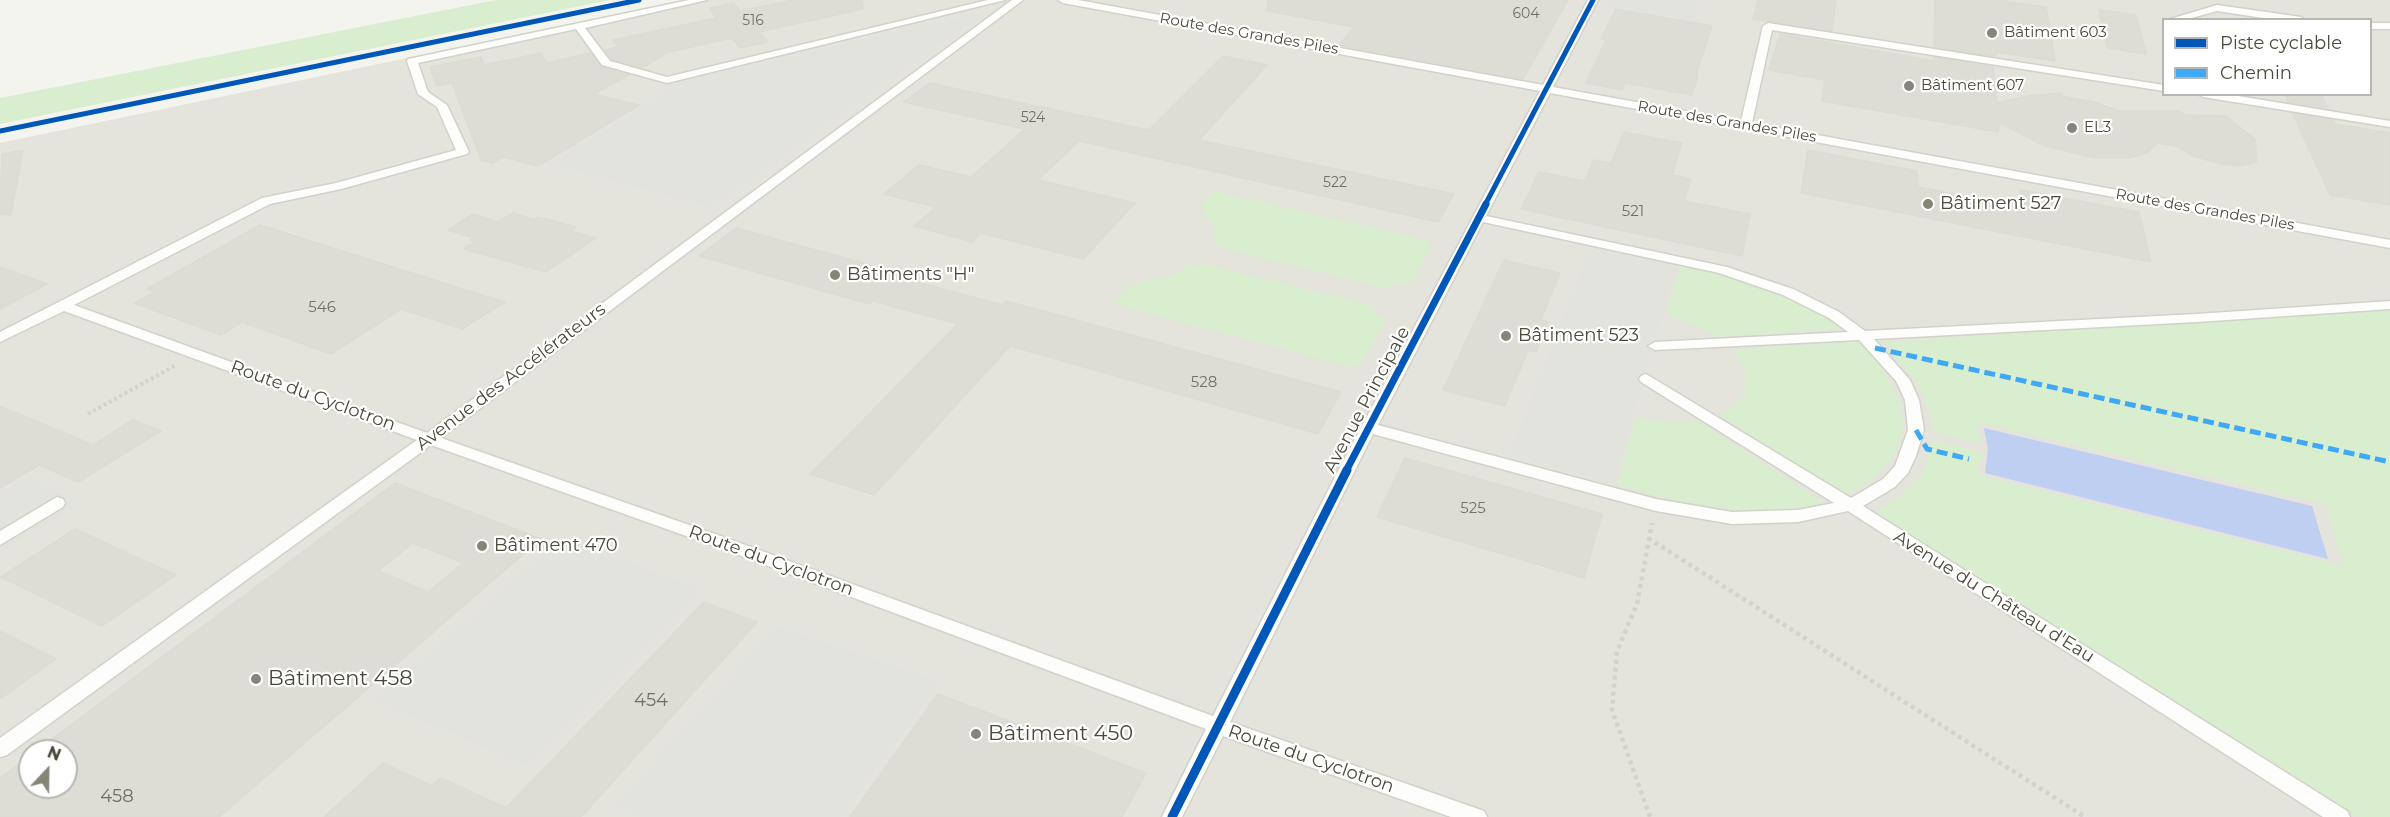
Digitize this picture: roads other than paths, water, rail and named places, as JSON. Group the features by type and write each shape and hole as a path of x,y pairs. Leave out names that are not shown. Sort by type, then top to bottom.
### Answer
{"lane":[{"path":"0,338 266,201 337,186 463,152 442,105 423,94 412,61 702,0"},
{"path":"579,26 606,63 667,80 1000,0"},
{"name":"Avenue des Accélérateurs","path":"0,749 429,439 1018,0"},
{"name":"Route des Grandes Piles","path":"1064,0 2390,244"},
{"name":"Avenue Principale","path":"1172,817 1346,471 1593,0"},
{"path":"2179,18 2217,8 2287,18"},
{"path":"1746,125 1768,26 2162,88"},
{"path":"2372,26 2390,26"},
{"path":"2215,96 2390,124"},
{"path":"2265,96 2271,105"},
{"path":"1370,428 1656,505 1732,518 1798,516 1850,505 1872,495 1889,483 1902,469 1916,430 1912,400 1903,380 1862,335 1816,304 1756,279 1480,218"},
{"path":"1655,346 2197,318 2390,305"},
{"name":"Route du Cyclotron","path":"64,306 723,543 1219,726 1477,817"},
{"name":"Avenue du Château d'Eau","path":"1646,379 1850,505 2340,817"},
{"path":"0,539 57,503"}],"water":[{"path":"1984,428 2312,506 2328,559 1985,473 1988,449"}],"place":[{"name":"Bâtiment 603","path":"1992,33"},
{"name":"Bâtiment 607","path":"1909,86"},
{"name":"EL3","path":"2072,128"},
{"name":"Bâtiment 527","path":"1928,204"},
{"name":"Bâtiments \"H\"","path":"835,275"},
{"name":"Bâtiment 523","path":"1506,336"},
{"name":"Bâtiment 470","path":"482,546"},
{"name":"Bâtiment 458","path":"256,679"},
{"name":"Bâtiment 450","path":"976,734"}]}
